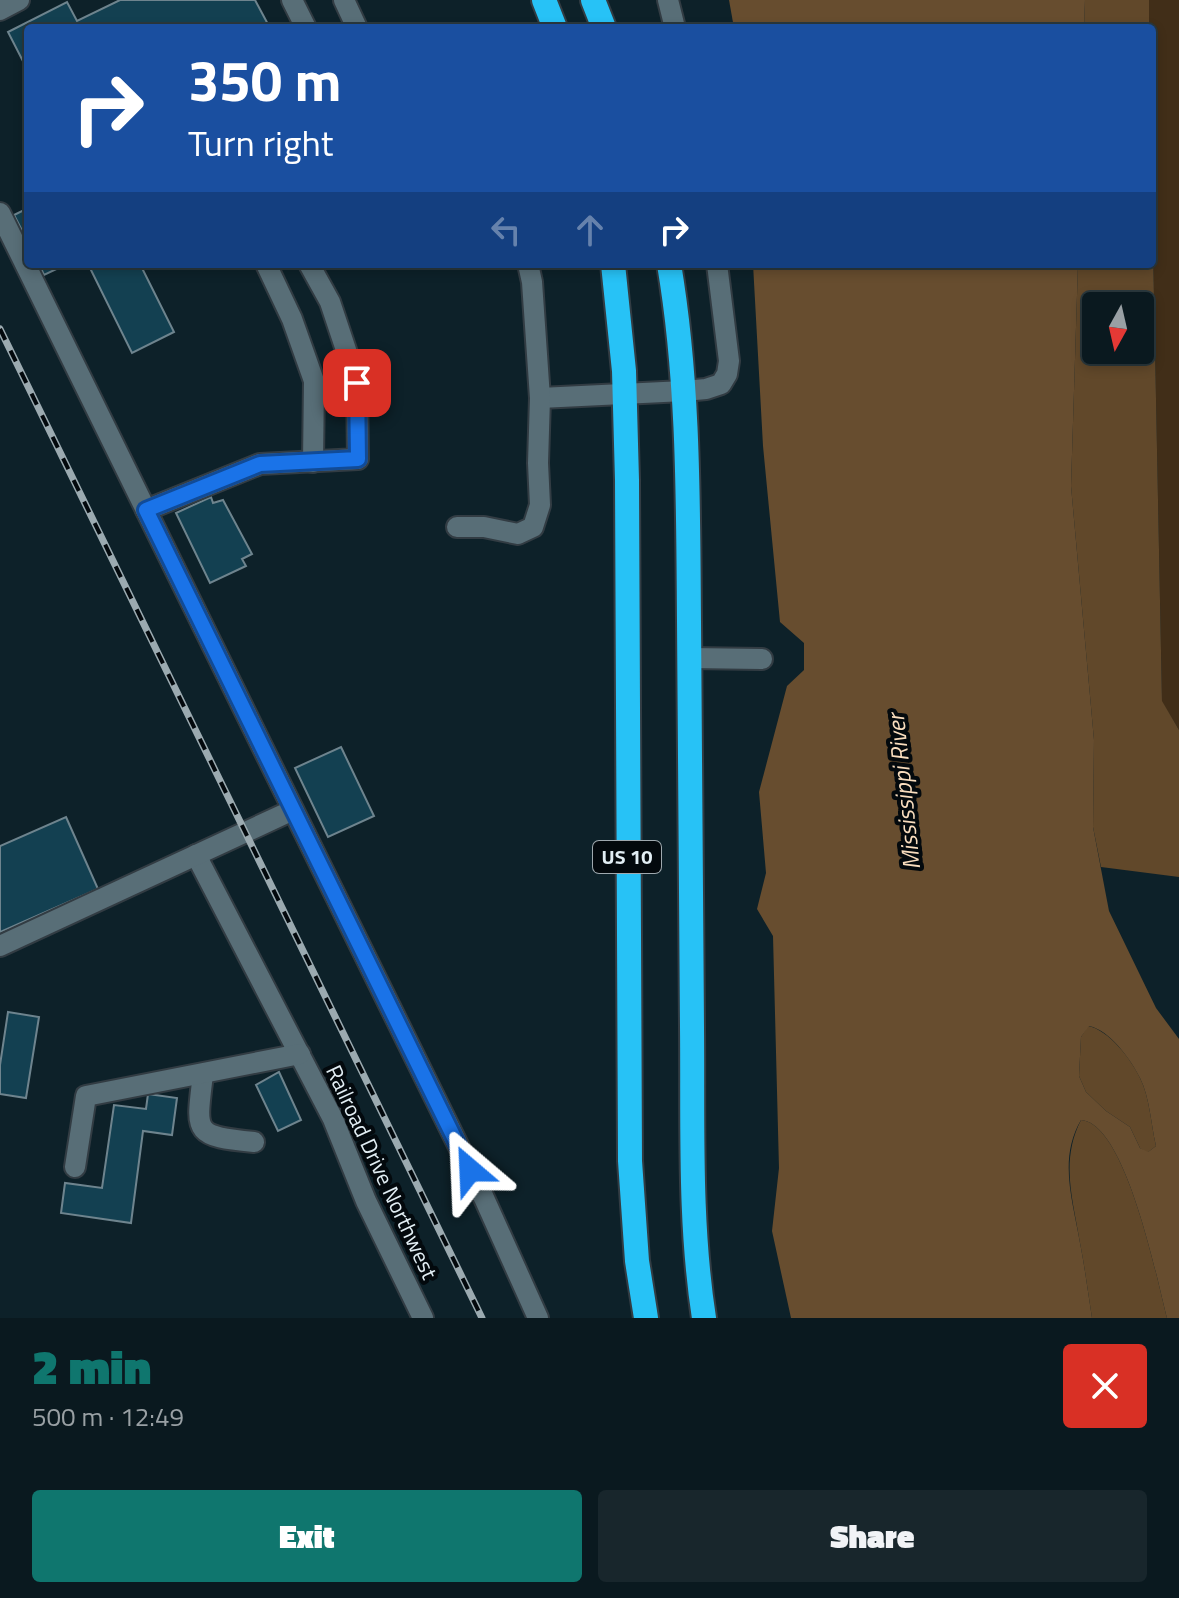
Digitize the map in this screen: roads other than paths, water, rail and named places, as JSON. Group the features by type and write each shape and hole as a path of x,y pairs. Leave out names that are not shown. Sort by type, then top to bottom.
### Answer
{"highway":[{"path":"544,0 553,24"},
{"path":"593,0 602,24"},
{"name":"US 10","path":"613,268 625,395 630,1161 637,1261 646,1318"},
{"name":"US 10","path":"669,268 684,391 690,658 692,1172 704,1318"}],"street":[{"path":"0,10 19,0"},
{"path":"292,0 304,24"},
{"path":"344,0 355,24"},
{"path":"668,0 674,24"},
{"path":"0,213 24,262"},
{"path":"27,268 484,1198 538,1318"},
{"path":"268,268 292,319 314,381 313,462"},
{"path":"146,510 260,464 358,459 357,383 330,302 311,268"},
{"path":"457,527 484,527 518,534 533,527 540,505 540,398 529,268"},
{"path":"540,398 684,391 721,384 729,361 717,268"},
{"path":"690,658 762,659"},
{"path":"0,946 293,810"},
{"name":"Railroad Drive Northwest","path":"196,855 333,1119 366,1201 423,1318"},
{"path":"75,1167 86,1096 203,1074 298,1049"},
{"path":"203,1074 198,1121 202,1129 211,1137 254,1142"}],"water":[{"path":"729,0 1085,0 1084,24 733,24"},
{"name":"Mississippi River","path":"753,268 1078,268 1071,486 1094,740 1093,827 1109,911 1156,1008 1179,1039 1179,1318 1167,1318 1137,1206 1112,1147 1097,1128 1081,1120 1070,1150 1069,1180 1092,1318 791,1318 772,1231 779,1168 773,936 757,909 766,873 759,792 787,686 804,670 804,643 780,622 763,446","holes":["1089,1026 1105,1033 1131,1063 1143,1086 1156,1146 1148,1152 1140,1148 1130,1127 1106,1111 1086,1092 1079,1076 1081,1037"]}],"railway":[{"path":"0,329 482,1318"}]}
